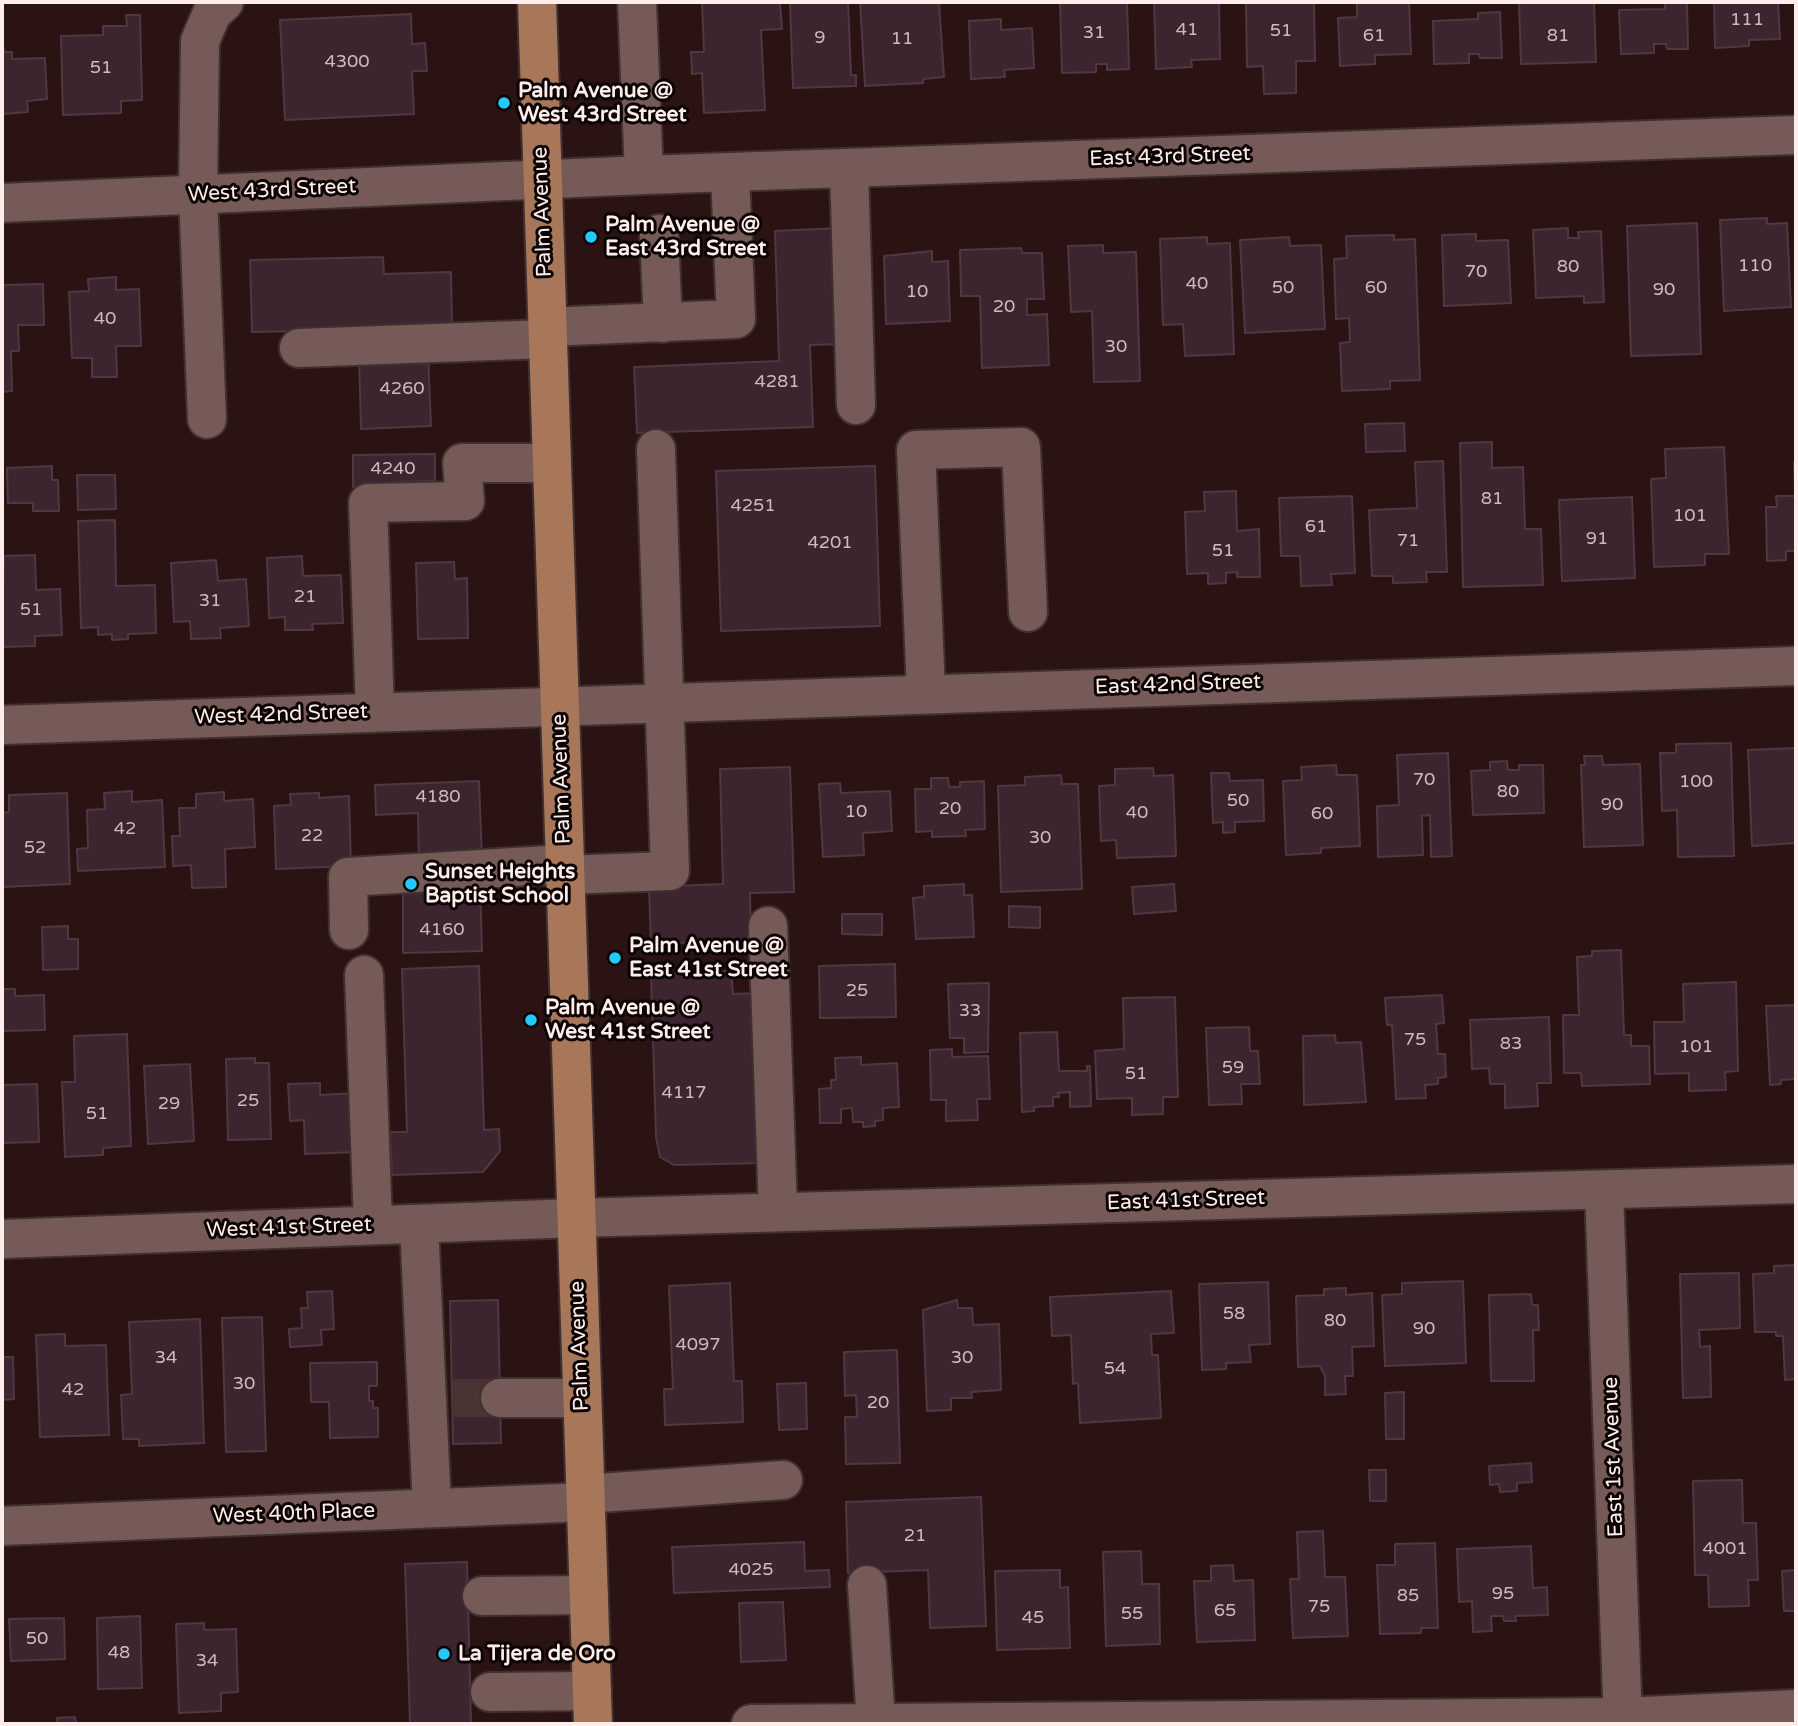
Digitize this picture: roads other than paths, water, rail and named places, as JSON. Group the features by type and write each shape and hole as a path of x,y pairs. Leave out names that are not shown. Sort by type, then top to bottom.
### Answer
{"main road":[{"name":"Palm Avenue","path":"537,2 592,1708"}],"street":[{"path":"207,419 198,194 200,41 212,13 224,2"},
{"path":"637,2 644,175"},
{"name":"East 43rd Street","path":"543,179 1796,135"},
{"path":"849,168 856,405"},
{"path":"299,348 736,319 730,173"},
{"name":"West 43rd Street","path":"2,203 543,179"},
{"path":"659,234 663,323"},
{"path":"926,693 916,450 1021,447 1028,612"},
{"path":"349,930 348,877 565,869 670,872 656,449"},
{"path":"374,712 368,503 465,501 462,463 552,463"},
{"name":"East 42nd Street","path":"560,705 1796,666"},
{"name":"West 42nd Street","path":"2,725 560,705"},
{"path":"768,926 778,1212"},
{"path":"364,975 373,1225"},
{"name":"East 41st Street","path":"576,1218 1796,1184"},
{"name":"East 1st Avenue","path":"1604,1190 1623,1721"},
{"name":"West 41st Street","path":"2,1239 576,1218"},
{"path":"419,1224 440,1399 432,1508"},
{"path":"500,1398 582,1398"},
{"name":"West 40th Place","path":"2,1526 432,1508 585,1498 783,1480"},
{"path":"867,1585 876,1723"},
{"path":"482,1596 589,1595"},
{"path":"490,1692 592,1708"},
{"path":"751,1724 1623,1721 1796,1709"}],"tunnel":[{"path":"452,1398 500,1398"}],"place":[{"name":"Palm Avenue @ West 43rd Street","path":"504,103"},
{"name":"Palm Avenue @ East 43rd Street","path":"591,237"},
{"name":"Sunset Heights Baptist School","path":"411,884"},
{"name":"Palm Avenue @ East 41st Street","path":"615,958"},
{"name":"Palm Avenue @ West 41st Street","path":"531,1020"},
{"name":"La Tijera de Oro","path":"444,1654"}]}
